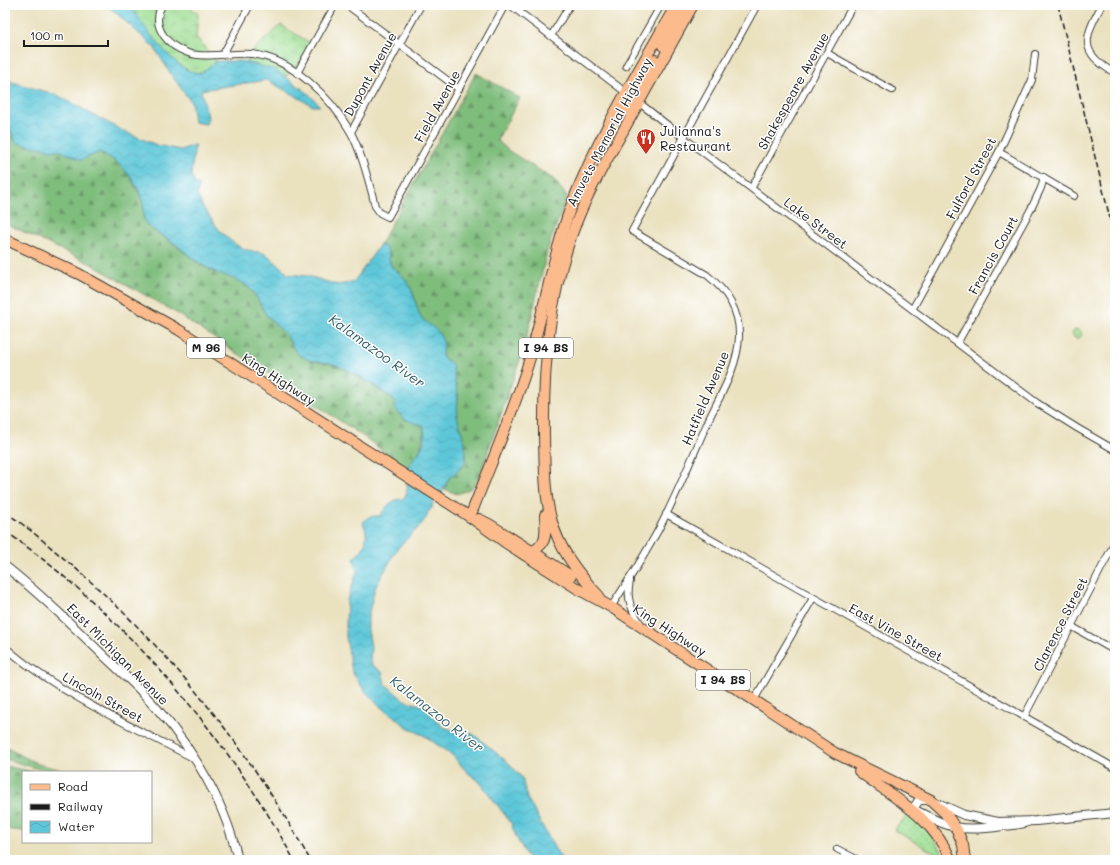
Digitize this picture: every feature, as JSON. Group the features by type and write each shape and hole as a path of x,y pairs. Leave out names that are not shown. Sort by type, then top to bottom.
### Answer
{"main road":[{"name":"Amvets Memorial Highway","path":"599,596 576,570 559,542 551,522 545,490 543,403 545,360 548,337 565,258 587,197 676,5"},
{"path":"633,97 656,58 684,5"},
{"name":"Amvets Memorial Highway","path":"470,517 506,428 529,362 565,223 597,148 633,97 693,5"},
{"name":"King Highway","path":"5,239 79,274 173,327 398,472 442,498 506,543 530,553 599,596 611,607"},
{"name":"I 94 BS","path":"530,553 542,544 546,535 545,490"},
{"name":"King Highway","path":"530,553 578,589 611,607 835,753 914,809 935,831 951,860"},
{"name":"King Highway","path":"835,753 931,800 945,813 956,828 963,845 966,860"}],"street":[{"path":"162,5 157,18 159,28 173,44 190,54 260,56 280,63 297,73 330,105 350,132"},
{"path":"223,54 250,5"},
{"path":"297,73 335,5"},
{"path":"347,5 459,89"},
{"name":"Dupont Avenue","path":"350,132 421,5"},
{"name":"Field Avenue","path":"350,132 375,206 380,213 388,217 505,5"},
{"name":"Lake Street","path":"510,5 633,97 684,138 1044,407 1115,450"},
{"path":"552,36 570,5"},
{"path":"684,138 758,5"},
{"name":"Shakespeare Avenue","path":"752,188 854,5"},
{"path":"1102,5 1087,34 1091,52 1098,62 1115,73"},
{"path":"626,66 659,6"},
{"path":"827,53 892,90"},
{"name":"Fulford Street","path":"913,308 999,152 1032,80 1035,54"},
{"name":"Hatfield Avenue","path":"611,607 631,576 666,514 734,365 738,347 739,330 731,303 717,283 708,275 632,231 684,138"},
{"path":"999,152 1074,196"},
{"name":"Francis Court","path":"958,342 1031,209 1044,178"},
{"name":"East Vine Street","path":"666,514 1115,768"},
{"name":"Clarence Street","path":"1024,717 1115,542"},
{"name":"East Michigan Avenue","path":"5,566 56,609 137,687 155,707 195,759 213,791 230,830 238,860"},
{"path":"631,576 628,592 629,602 633,612 644,629"},
{"path":"754,700 813,598"},
{"path":"1072,626 1115,650"},
{"name":"Lincoln Street","path":"5,647 24,662 65,689 112,716 195,759"},
{"path":"1030,821 988,828 956,828 914,809 919,800 931,800 974,818 998,822 1030,821 1115,813"},
{"path":"837,849 858,860"}],"green space":[{"path":"120,5 188,5 198,14 196,37 216,61 212,77 189,80"},
{"path":"281,25 310,43 303,58 285,78 247,63 252,51"},
{"path":"476,73 520,98 497,140 509,151 553,179 567,196 548,248 524,348 478,480 470,489 457,494 444,489 449,478 465,462 466,457 465,444 457,416 458,395 452,364 442,354 442,341 440,336 423,320 420,315 412,291 407,282 391,266 387,249 382,245 379,246"},
{"path":"5,115 10,127 52,150 59,150 87,157 100,152 110,157 127,171 143,201 143,209 153,230 198,263 212,271 233,278 247,286 260,300 268,316 286,335 294,349 311,361 332,364 343,368 375,387 396,402 399,414 404,419 421,424 424,430 421,449 408,469 357,432 173,311 89,263 5,223"},
{"path":"1075,330 1079,330 1081,334 1079,338 1075,338 1073,336 1073,332"},
{"path":"5,747 38,764 61,771 46,771 5,759"},
{"path":"5,766 28,771 22,771 22,831 5,829"},
{"path":"909,814 927,828 947,860 937,860 936,854 894,830"}],"water":[{"path":"107,5 131,5 155,40 171,58 188,70 201,73 216,61 242,61 276,70 309,94 320,106 313,106 267,80 201,90 208,117 206,124 194,122 191,102 172,76 154,47"},
{"name":"Kalamazoo River","path":"5,80 57,95 125,132 157,145 180,150 195,145 191,175 195,184 198,184 199,187 197,194 202,206 220,231 243,249 263,253 269,256 288,274 308,276 338,285 353,282 379,246 382,245 387,249 391,266 400,273 409,285 418,311 423,320 440,334 443,343 442,355 452,364 458,395 457,416 465,444 466,457 465,462 460,469 449,478 441,494 433,503 432,508 428,512 426,518 397,549 375,588 368,616 368,630 371,647 370,659 372,665 382,672 385,684 404,700 423,706 443,727 462,733 473,734 510,764 522,778 527,798 555,849 563,860 529,860 516,837 511,823 479,781 467,772 453,756 425,736 407,727 378,704 364,690 352,672 346,637 347,600 357,572 354,558 364,547 366,538 363,523 372,516 380,516 392,502 403,499 406,495 406,477 408,469 423,445 425,433 423,426 404,419 395,408 396,402 366,380 333,364 313,361 301,356 285,334 268,317 255,294 248,287 202,265 171,241 148,226 144,217 143,203 135,184 126,171 114,160 100,152 81,160 59,150 16,143 5,115"}],"railway":[{"path":"1058,5 1115,239"},
{"path":"5,512 40,538 74,567 143,632 175,667 234,740 261,779 310,860"},
{"path":"5,531 48,563 90,599 130,638 168,679 204,722 237,767 267,813 294,860"}],"place":[{"name":"Julianna's Restaurant","path":"646,155"}]}
